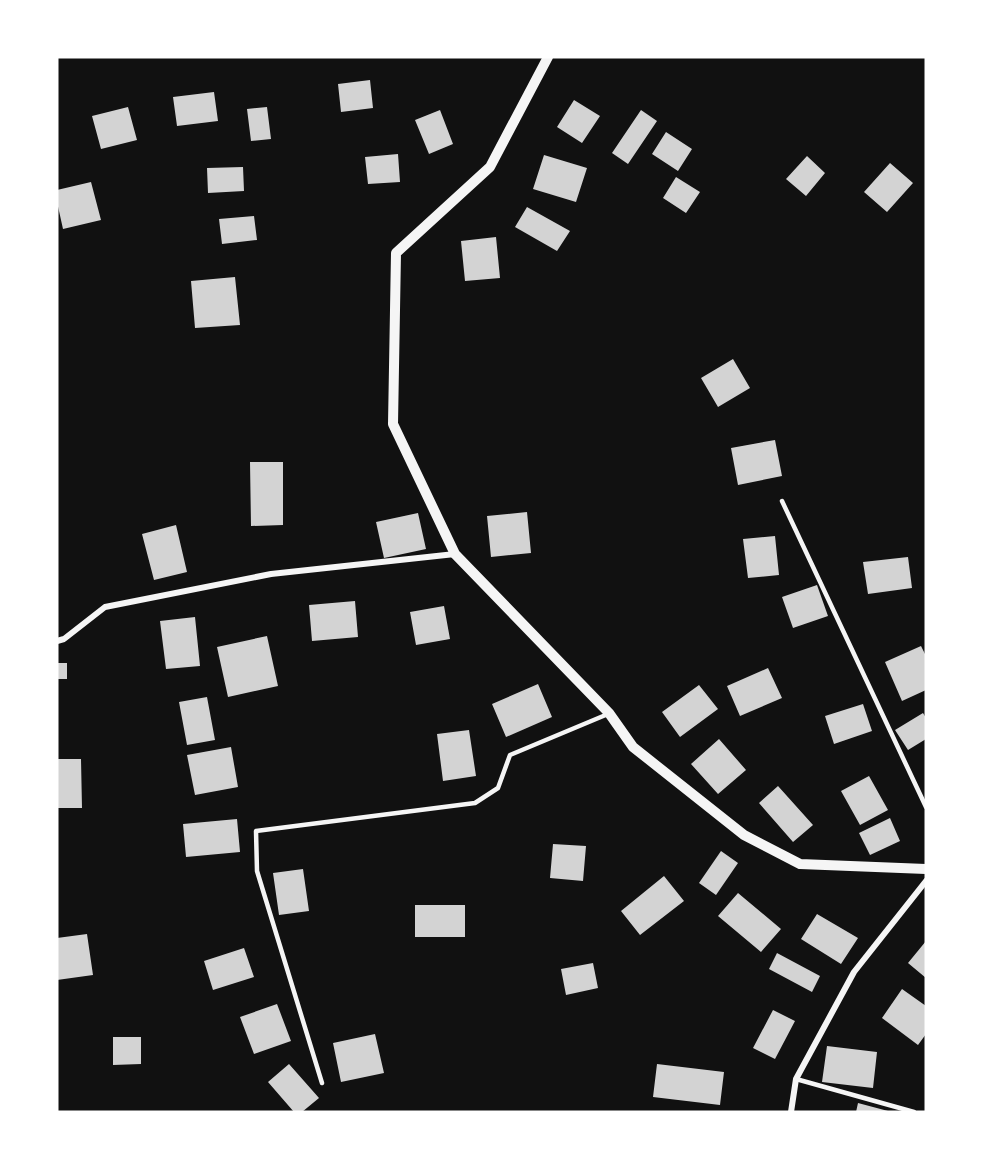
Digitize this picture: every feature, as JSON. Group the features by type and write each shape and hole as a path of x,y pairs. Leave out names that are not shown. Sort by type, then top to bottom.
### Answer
{"street":[{"path":"548,57 490,166 396,253 393,424 455,554 609,713 633,747 744,835 800,864 926,868"},
{"path":"57,641 64,639 105,607 271,574 455,554"},
{"path":"792,1112 796,1079 854,972 926,881"}],"lane":[{"path":"782,501 926,807"},
{"path":"322,1083 257,871 255,831 475,803 498,788 510,755 609,713"},
{"path":"796,1079 914,1112"}],"building":[{"path":"370,80 373,108 341,112 338,84"},
{"path":"214,92 218,121 177,126 173,97"},
{"path":"574,100 600,116 582,143 557,127"},
{"path":"128,107 137,140 101,149 92,116"},
{"path":"267,107 271,139 251,141 247,109"},
{"path":"440,110 453,144 429,154 415,120"},
{"path":"641,110 657,121 628,164 612,153"},
{"path":"666,132 692,149 678,171 652,154"},
{"path":"398,154 400,182 368,184 365,157"},
{"path":"544,155 587,168 576,202 533,189"},
{"path":"807,156 825,173 806,196 786,179"},
{"path":"890,163 913,183 887,212 864,192"},
{"path":"243,167 244,191 208,193 207,168"},
{"path":"676,177 700,192 686,213 663,198"},
{"path":"91,182 101,220 63,229 57,202 57,190"},
{"path":"527,207 570,231 557,251 515,227"},
{"path":"254,216 257,240 222,244 219,219"},
{"path":"496,237 500,278 465,281 461,241"},
{"path":"235,277 240,325 195,328 191,281"},
{"path":"733,359 750,388 718,407 701,378"},
{"path":"775,440 782,476 738,485 731,448"},
{"path":"250,462 283,462 283,525 251,526"},
{"path":"527,512 531,553 491,557 487,516"},
{"path":"418,513 426,549 384,558 376,522"},
{"path":"176,525 187,572 154,580 142,534"},
{"path":"775,536 779,575 748,578 743,539"},
{"path":"908,557 912,588 868,594 863,562"},
{"path":"817,585 828,616 793,628 782,597"},
{"path":"355,601 358,637 312,641 309,605"},
{"path":"444,606 450,639 416,645 410,612"},
{"path":"195,617 200,666 166,669 160,621"},
{"path":"267,636 278,686 228,697 217,647"},
{"path":"921,646 926,656 926,690 902,701 885,662"},
{"path":"57,663 67,663 67,679 57,679"},
{"path":"768,668 782,698 740,716 727,686"},
{"path":"538,684 552,717 506,737 492,704"},
{"path":"699,685 718,709 680,737 662,712"},
{"path":"207,697 215,740 187,745 179,702"},
{"path":"863,704 872,731 834,744 825,716"},
{"path":"923,713 926,718 926,739 908,750 895,730"},
{"path":"469,730 476,776 443,781 437,734"},
{"path":"719,739 746,770 718,794 691,764"},
{"path":"231,747 238,787 195,795 187,755"},
{"path":"57,759 81,759 82,808 57,808"},
{"path":"869,776 888,810 860,825 841,791"},
{"path":"778,786 813,825 793,842 759,803"},
{"path":"890,818 900,841 870,855 859,833"},
{"path":"237,819 240,852 186,857 183,824"},
{"path":"553,844 586,846 583,881 550,878"},
{"path":"721,851 738,863 716,895 699,883"},
{"path":"303,869 309,911 279,915 273,873"},
{"path":"664,876 684,901 640,935 621,911"},
{"path":"738,893 781,929 761,952 718,916"},
{"path":"415,905 465,905 465,937 415,937"},
{"path":"817,914 858,938 841,964 801,939"},
{"path":"87,934 93,975 57,980 57,938"},
{"path":"926,941 926,978 908,963"},
{"path":"244,948 254,977 213,990 204,961"},
{"path":"777,953 820,976 812,992 769,969"},
{"path":"593,963 598,988 566,995 561,969"},
{"path":"902,989 926,1006 926,1034 918,1045 882,1018"},
{"path":"277,1004 291,1041 254,1054 240,1017"},
{"path":"773,1010 795,1021 775,1059 753,1048"},
{"path":"375,1034 384,1073 341,1082 333,1043"},
{"path":"113,1037 141,1037 141,1064 113,1065"},
{"path":"827,1046 877,1052 873,1088 822,1082"},
{"path":"289,1064 319,1098 302,1112 294,1112 268,1082"},
{"path":"657,1064 724,1072 720,1105 653,1097"},
{"path":"858,1103 888,1111 888,1112 856,1112"}]}
